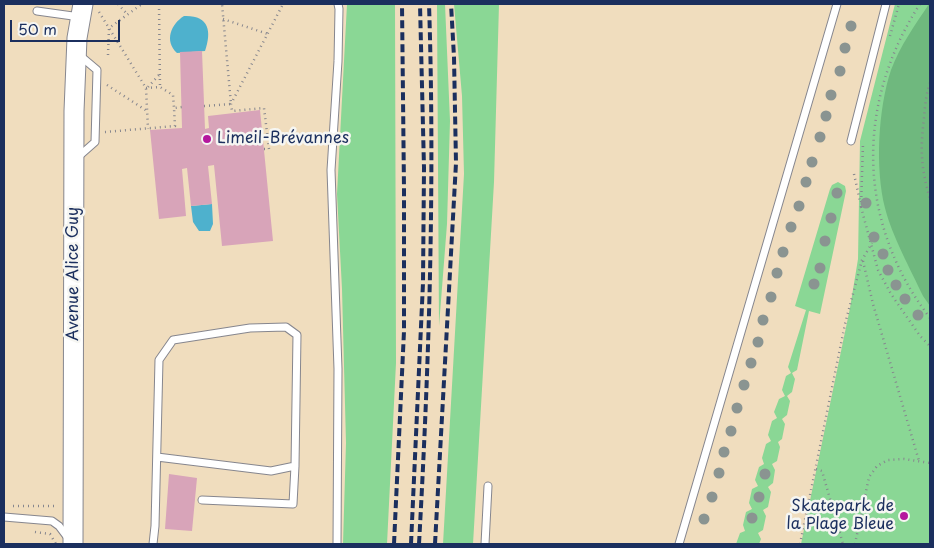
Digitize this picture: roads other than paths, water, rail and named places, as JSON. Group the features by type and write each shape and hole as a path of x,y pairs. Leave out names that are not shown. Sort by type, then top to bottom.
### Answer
{"main road":[{"name":"Avenue Alice Guy","path":"73,544 74,161 77,38 87,9"}],"lane":[{"path":"337,544 338,369 331,170 338,61 338,4"},
{"path":"679,544 837,4"},
{"path":"851,141 886,4"},
{"path":"37,12 87,9"},
{"path":"153,544 159,360 174,340 250,328 286,327 298,335 295,466 292,504 202,500"},
{"path":"157,457 271,471 295,466"},
{"path":"485,544 488,486"},
{"path":"4,517 52,521 65,532 73,544"}],"water":[{"path":"184,16 199,18 206,26 208,37 205,51 177,53 173,48 170,38 171,33 179,19"},
{"path":"212,204 213,224 210,231 199,231 193,222 191,206"}],"railway":[{"path":"394,544 404,331 402,4"},
{"path":"411,544 423,283 424,168 420,4"},
{"path":"419,544 430,274 431,71 429,4"},
{"path":"435,544 456,163 451,4"}],"place":[{"name":"Limeil-Brévannes","path":"207,139"},
{"name":"Skatepark de la Plage Bleue","path":"904,516"}]}
